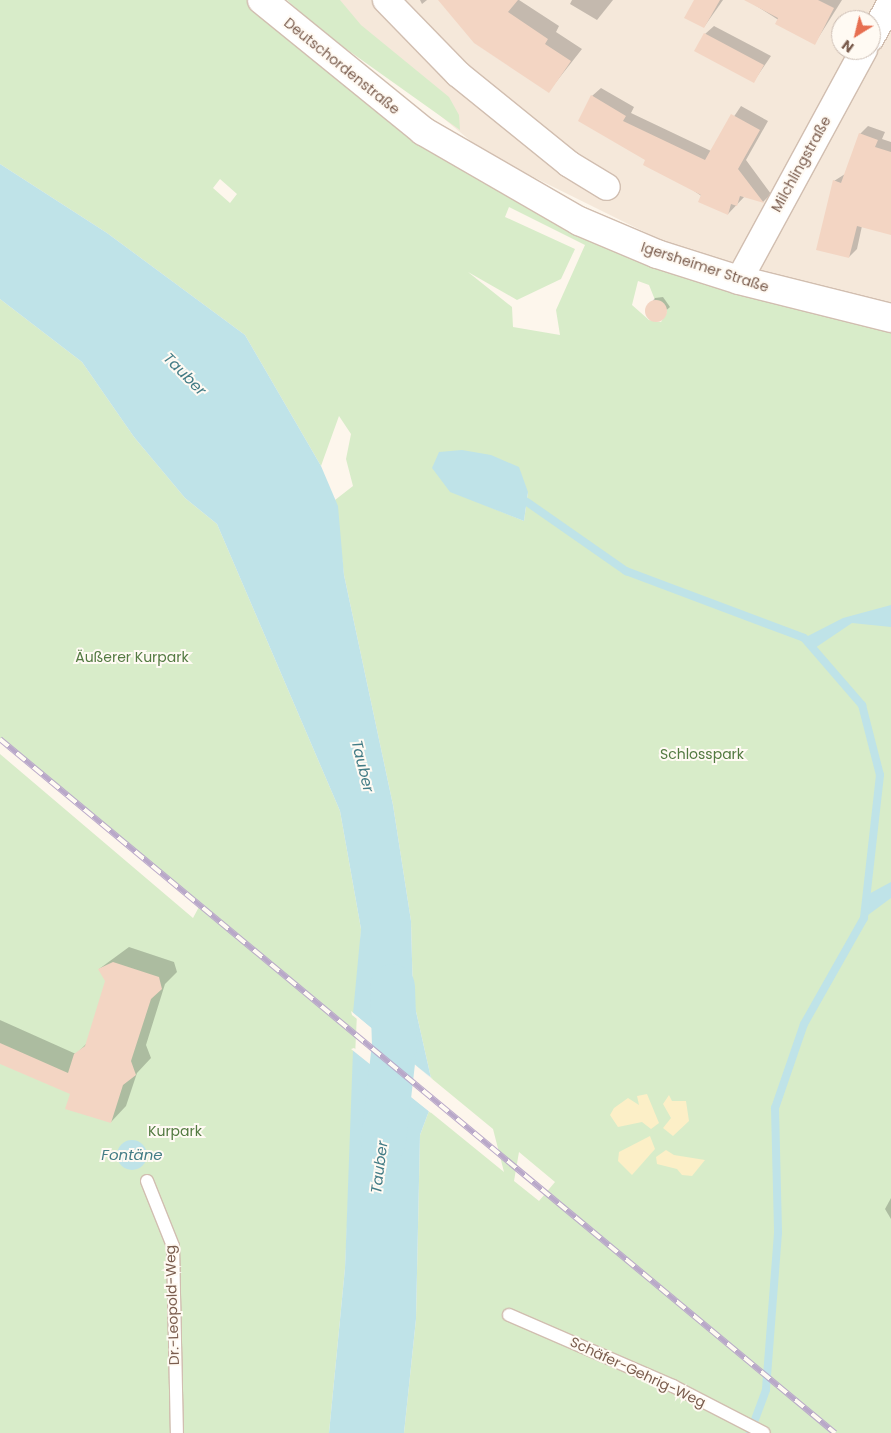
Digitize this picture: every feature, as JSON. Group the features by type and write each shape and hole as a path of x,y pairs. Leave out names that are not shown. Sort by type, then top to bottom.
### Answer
{"street":[{"name":"Deutschordenstraße","path":"262,0 424,131"},
{"path":"386,0 458,74 569,164 607,188"},
{"path":"881,20 891,2"},
{"name":"Milchlingstraße","path":"738,280 859,60"},
{"name":"Igersheimer Straße","path":"424,131 579,221 658,254 738,280 891,318"}],"lane":[{"name":"Dr.-Leopold-Weg","path":"147,1182 173,1246 177,1433"},
{"name":"Schäfer-Gehrig-Weg","path":"509,1315 673,1386 764,1433"}],"shaded area":[{"path":"302,0 891,0 891,308 697,258 485,153"}],"green space":[{"name":"Schlosspark","path":"0,0 262,0 351,76 579,221 891,318 891,1433 404,1433 416,1319 420,1135 429,1111 504,1172 493,1129 431,1078 413,998 411,921 393,805 344,575 335,500 353,486 346,459 351,434 339,416 321,466 245,335 107,233 0,164","holes":["220,179 237,194 230,203 213,188","509,207 585,245 556,310 560,335 513,327 512,307 468,272 517,300 561,279 575,249 505,217","638,281 649,285 655,300 665,305 667,312 661,322 649,320 632,305","528,492 524,521 480,503","519,1152 555,1182 539,1201 514,1181"]},
{"path":"287,0 340,0 361,25 449,97 459,115 460,130 321,31"},
{"path":"0,299 82,362 134,437 185,498 217,524 340,811 361,929 345,1268 329,1433 0,1433 0,754 193,918 200,905 0,739"}],"sand":[{"path":"647,1094 659,1123 651,1129 642,1122 618,1127 610,1115 614,1108 628,1098 639,1105 637,1096"},
{"path":"669,1095 672,1101 686,1101 689,1121 673,1136 663,1128 671,1118 663,1104"},
{"path":"650,1136 655,1149 632,1175 618,1161 619,1152"},
{"path":"666,1150 674,1155 705,1160 692,1176 682,1175 677,1169 657,1164 656,1157"}],"water":[{"path":"0,164 107,233 245,335 321,466 338,506 344,575 393,805 411,921 413,998 431,1078 353,1013 361,929 340,811 217,524 185,498 134,437 82,362 0,299"},
{"path":"462,450 491,455 519,467 528,492 524,521 450,492 432,468 439,452"},
{"path":"891,605 891,627 852,623 815,648 804,638 843,618"},
{"path":"891,882 891,898 864,918 867,895"},
{"path":"353,1050 429,1111 420,1135 416,1319 404,1433 329,1433 345,1268"},
{"name":"Fontäne","path":"132,1140 143,1144 147,1155 143,1166 132,1170 121,1166 117,1155 121,1144"}],"pier":[{"path":"351,1011 419,1068 352,1015"},
{"path":"354,1048 430,1110 431,1113 351,1049"}],"building":[{"path":"438,0 518,0 508,12 548,39 545,44 571,61 549,93 474,43"},
{"path":"694,0 720,0 704,28 684,18"},
{"path":"744,0 818,0 834,8 831,10 831,14 815,45 775,24 778,18"},
{"path":"704,33 764,65 754,83 694,51"},
{"path":"591,95 626,116 623,121 705,160 731,114 760,130 738,169 764,203 740,196 737,206 731,204 728,215 698,202 701,195 643,165 645,160 578,121"},
{"path":"859,133 878,140 875,147 891,152 891,235 857,226 849,258 816,250 833,180 841,183"},
{"path":"656,300 664,303 667,311 664,319 656,322 648,319 645,311 648,303"},
{"path":"113,962 159,977 162,989 151,999 131,1061 136,1075 123,1085 111,1123 65,1109 70,1094 0,1064 0,1043 68,1073 74,1054 85,1046 105,981 98,969"}],"waterway":[{"path":"527,502 626,571 804,638 862,705 880,775 864,918 804,1024 775,1108 778,1233 766,1390 750,1433"},
{"name":"Tauber","path":"383,1141 394,1044 392,986"}],"railway":[{"path":"0,739 835,1433"}],"park label":[{"name":"Äußerer Kurpark","path":"132,657"},
{"name":"Kurpark","path":"175,1131"}]}
